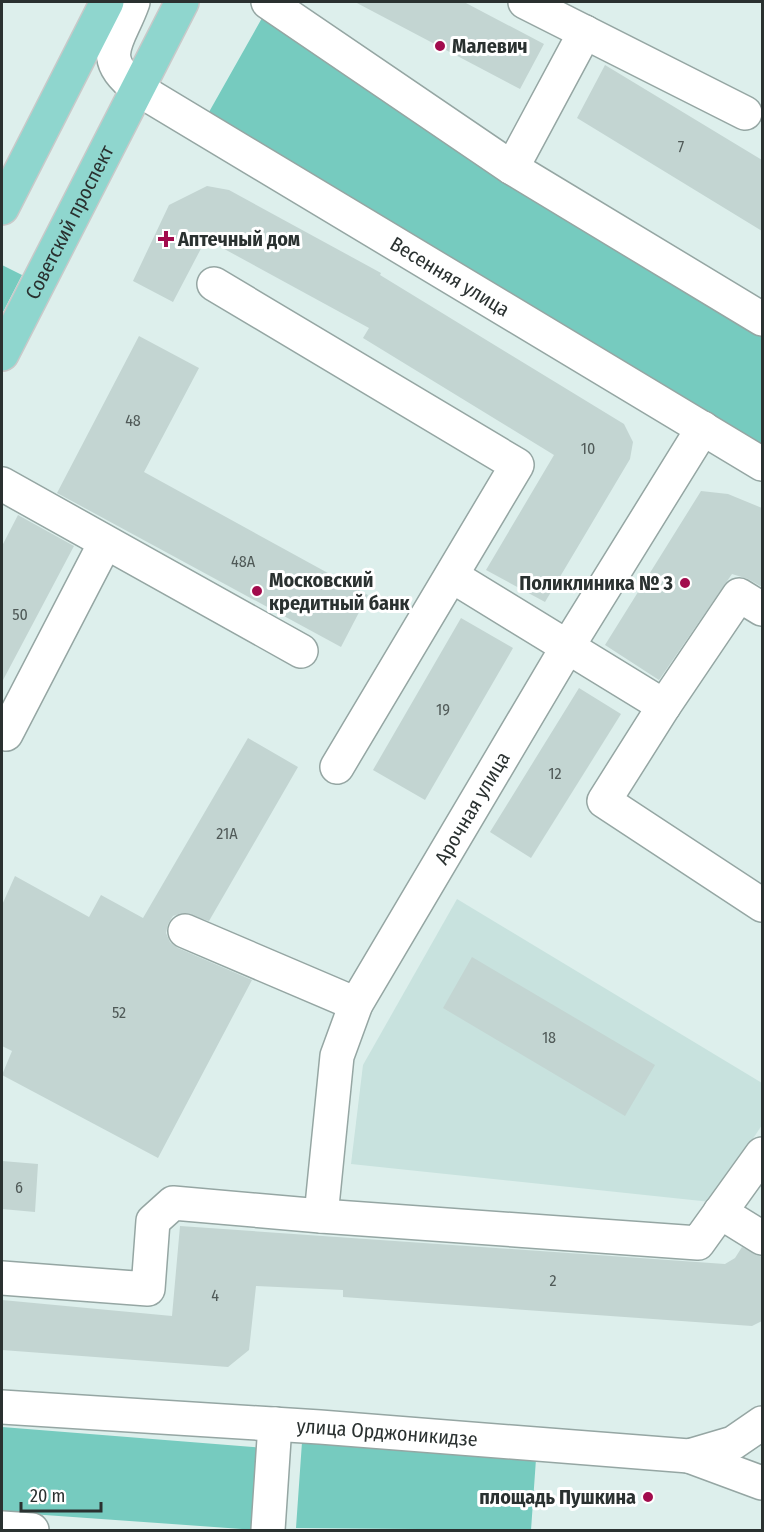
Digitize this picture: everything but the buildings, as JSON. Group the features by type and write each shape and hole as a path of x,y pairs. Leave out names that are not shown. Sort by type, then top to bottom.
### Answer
{"main road":[{"path":"2,208 107,2"},
{"name":"Советский проспект","path":"2,354 182,2"}],"street":[{"path":"133,2 113,54 115,67 123,78 138,89"},
{"path":"268,2 512,168 762,319"},
{"path":"525,2 575,18 745,113"},
{"path":"512,168 575,18"},
{"name":"Весенняя улица","path":"138,89 762,464"},
{"path":"214,284 517,465 337,767"},
{"name":"Арочная улица","path":"321,1216 337,1056 356,1004 568,646 703,428"},
{"path":"2,484 301,651"},
{"path":"6,734 105,543"},
{"path":"452,576 664,706"},
{"path":"762,609 740,595 664,706 604,801 762,906"},
{"path":"185,931 356,1004"},
{"path":"2,1278 148,1289 153,1221 173,1203 698,1243 762,1154"},
{"path":"720,1212 762,1238"},
{"name":"улица Орджоникидзе","path":"2,1407 275,1424 689,1456 733,1443 762,1423"},
{"path":"268,1530 275,1424"},
{"path":"689,1456 762,1483"},
{"path":"2,1528 32,1530"}],"shaded area":[{"path":"457,899 762,1083 762,1125 711,1202 351,1164 363,1065"}],"green space":[{"path":"262,18 762,327 762,454 209,112"},
{"path":"2,265 22,275 2,314"},
{"path":"2,1427 264,1448 257,1530 2,1512"},
{"path":"302,1442 536,1459 531,1530 296,1528"}],"place":[{"name":"Малевич","path":"440,46"},
{"name":"Аптечный дом","path":"166,239"},
{"name":"Поликлиника № 3","path":"685,583"},
{"name":"Московский кредитный банк","path":"257,591"},
{"name":"площадь Пушкина","path":"648,1497"}]}
